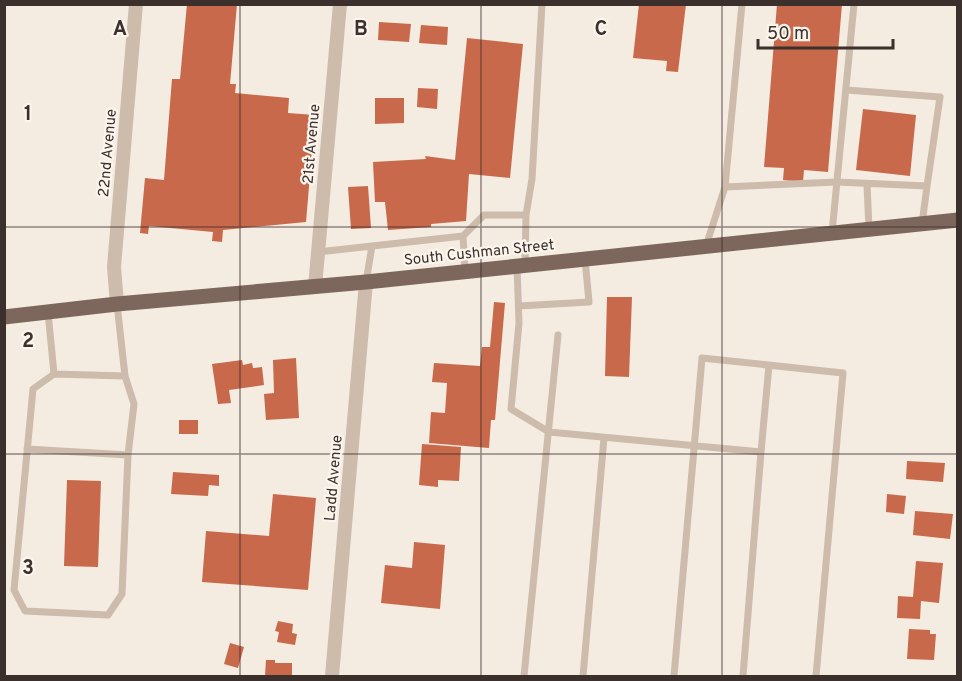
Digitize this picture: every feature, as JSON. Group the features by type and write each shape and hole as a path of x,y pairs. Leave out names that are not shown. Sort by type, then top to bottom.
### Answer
{"main road":[{"name":"South Cushman Street","path":"4,316 366,282 957,220"}],"street":[{"name":"22nd Avenue","path":"117,304 114,267 136,4"},
{"name":"21st Avenue","path":"315,286 340,4"},
{"name":"Ladd Avenue","path":"332,676 366,282"}],"lane":[{"path":"542,4 532,178 521,266 511,409 549,432 761,452"},
{"path":"706,246 725,187 742,4"},
{"path":"832,233 854,4"},
{"path":"846,90 940,97 922,224"},
{"path":"725,187 837,182 927,186"},
{"path":"867,184 869,229"},
{"path":"318,252 463,236 484,215 526,215"},
{"path":"463,236 465,271"},
{"path":"366,282 372,246"},
{"path":"519,306 589,302 585,259"},
{"path":"117,304 125,376 134,404 128,455 122,594 108,615 25,611 14,590 33,389 54,374 125,376"},
{"path":"48,312 54,374"},
{"path":"524,676 558,335"},
{"path":"674,676 702,358 843,373 816,676"},
{"path":"742,676 769,365"},
{"path":"583,676 604,438"},
{"path":"27,449 128,455"}],"building":[{"path":"187,4 237,4 230,84 236,84 235,93 289,98 288,113 315,115 306,222 223,230 222,242 212,241 213,232 149,226 148,234 140,233 145,178 164,180 172,79 180,79"},
{"path":"639,4 686,4 678,72 666,71 667,61 633,58"},
{"path":"777,4 842,4 828,172 804,170 803,182 783,180 784,168 764,167"},
{"path":"379,22 411,24 409,42 378,40"},
{"path":"421,25 448,27 447,45 419,43"},
{"path":"467,38 523,44 510,178 469,174 466,221 431,224 431,227 388,230 385,202 375,202 373,162 426,159 425,156 455,160"},
{"path":"418,88 438,89 437,109 417,107"},
{"path":"375,98 404,98 404,123 375,124"},
{"path":"863,109 916,115 910,176 856,170"},
{"path":"368,186 371,228 351,229 348,187"},
{"path":"607,297 632,297 629,377 605,376"},
{"path":"494,302 505,303 495,420 491,420 489,448 429,443 431,412 445,413 447,383 432,382 434,363 480,366 482,347 490,347"},
{"path":"296,358 299,418 266,420 264,394 274,393 273,360"},
{"path":"242,360 243,365 252,363 253,368 262,367 264,385 229,390 231,403 218,404 212,364"},
{"path":"179,420 198,420 198,434 179,434"},
{"path":"422,444 461,447 459,481 438,480 438,487 419,485"},
{"path":"907,461 945,463 943,482 906,479"},
{"path":"173,472 219,475 219,486 209,485 208,496 171,494"},
{"path":"67,480 101,481 98,567 64,566"},
{"path":"273,494 316,498 308,590 202,582 206,531 269,536"},
{"path":"887,494 906,496 904,514 886,512"},
{"path":"915,511 953,514 950,539 913,535"},
{"path":"414,542 445,545 440,609 381,603 385,565 412,568"},
{"path":"916,561 943,563 939,603 921,601 920,619 897,618 898,596 913,597"},
{"path":"278,621 293,624 292,633 297,634 295,645 277,642 279,632 275,631"},
{"path":"909,629 930,630 930,634 936,634 934,660 907,659"},
{"path":"230,643 244,647 238,668 224,664"},
{"path":"266,660 275,660 275,663 292,663 292,676 265,676"}]}
